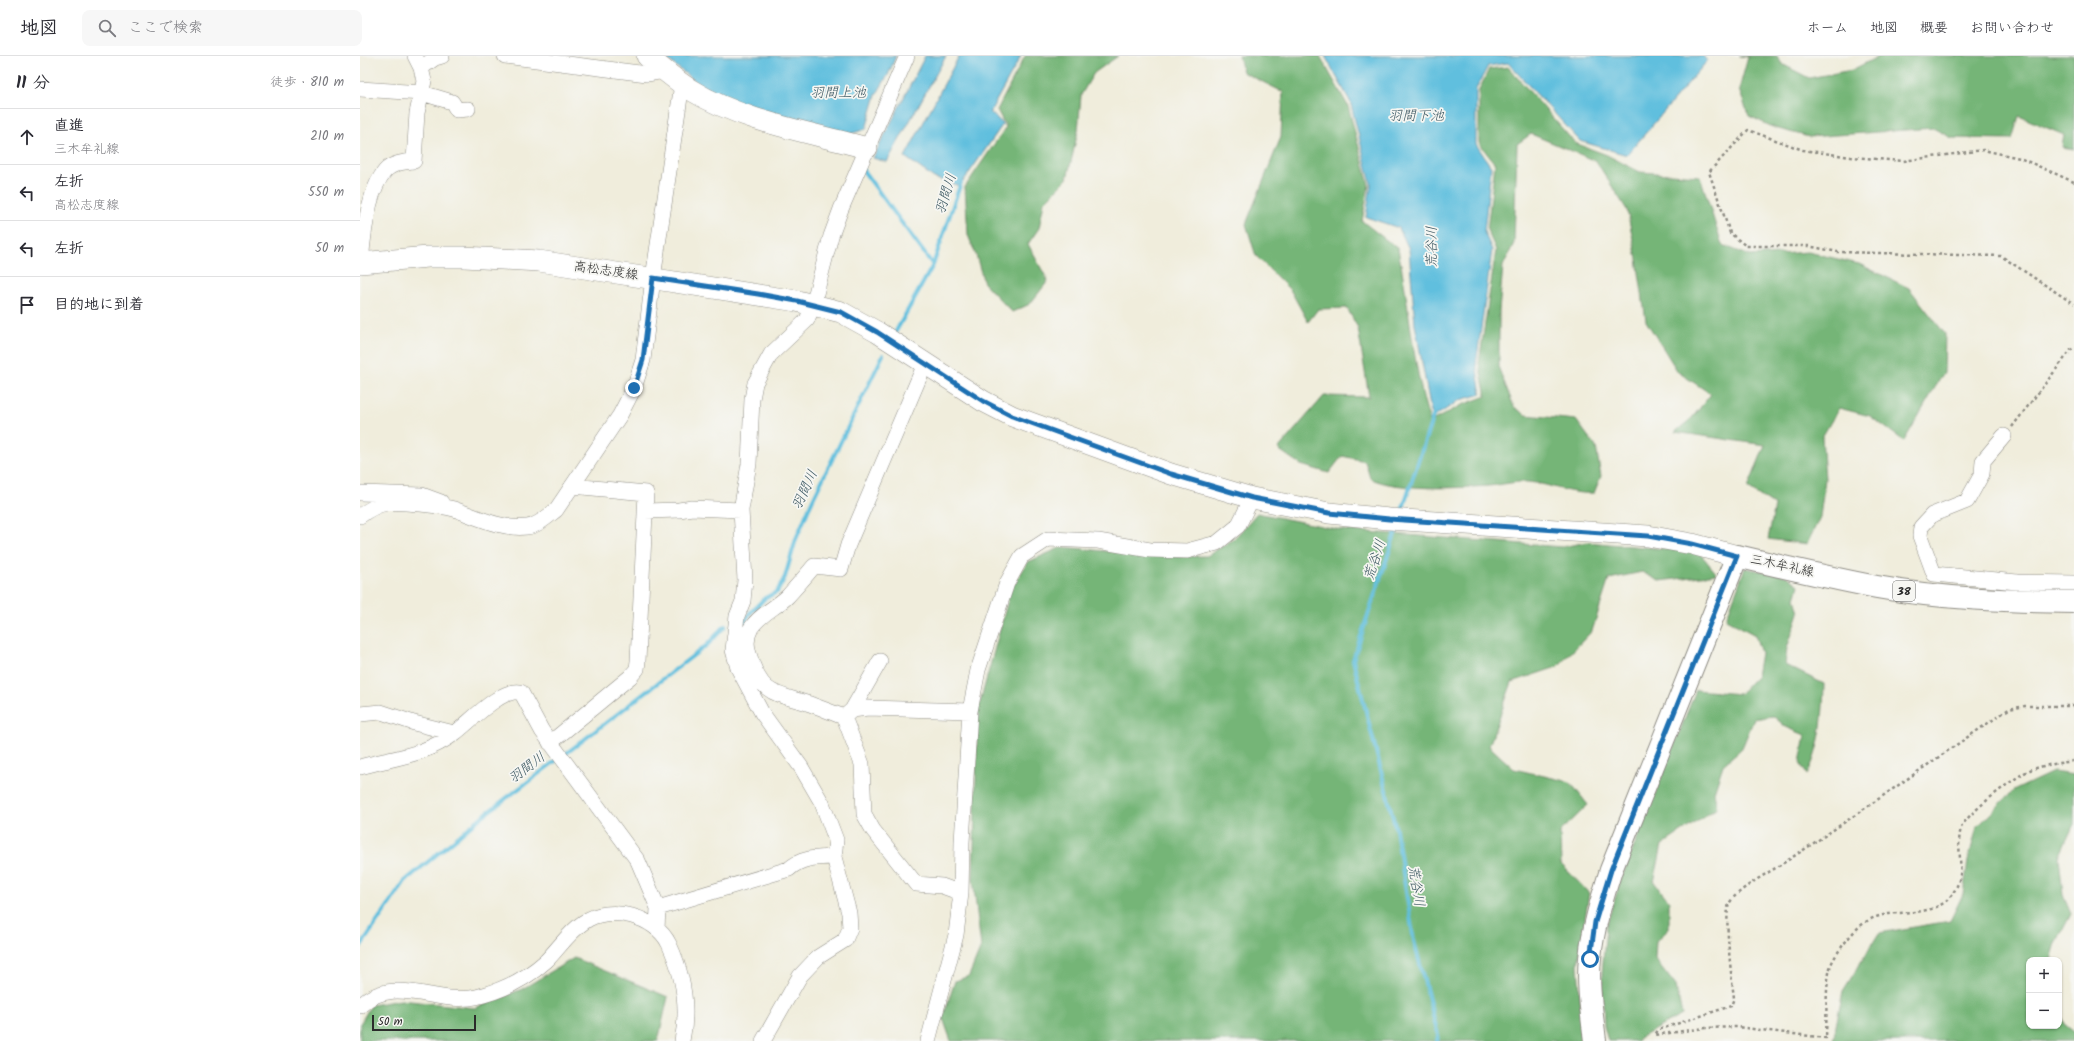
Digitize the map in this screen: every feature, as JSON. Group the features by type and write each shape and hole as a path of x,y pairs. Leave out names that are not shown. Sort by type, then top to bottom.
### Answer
{"main road":[{"path":"647,56 682,84 717,104 744,114 867,148"},
{"name":"高松志度線","path":"361,263 428,257 496,257 538,261 653,278 813,304 841,312 877,332 983,401 1012,416 1171,474 1252,498 1329,513 1389,519 1648,536 1692,544 1737,556"},
{"name":"三木牟礼線","path":"1595,1041 1591,1008 1590,959 1595,922 1611,870 1737,556 1877,587 1938,596 2001,601 2074,602"}],"street":[{"path":"361,263 363,241 375,188 386,170 396,164 414,161 414,135 424,81 418,62 442,56"},
{"path":"505,56 647,74 664,71"},
{"path":"907,56 831,236 813,304 807,320 771,354 755,383 752,399 749,464 740,510 745,580 743,601 737,616 740,637 747,650 755,675 766,687 780,696 848,714 868,708 970,711"},
{"path":"360,516 371,507 388,503 452,509 488,522 515,528 529,527 543,520 556,510 620,415 634,388 643,360 653,278 682,84"},
{"path":"360,89 422,93 452,102 457,110 468,109"},
{"path":"763,1041 800,976 818,957 845,940 850,928 849,913 834,857 836,840 822,803 801,767 762,713 738,668 733,650 740,637 765,613 788,596 814,566 841,569 848,544 925,364"},
{"path":"2004,436 1983,461 1982,474 1967,501 1932,514 1921,527 1920,536 1934,574 2017,582 2074,583"},
{"path":"557,753 637,669 646,493 572,486"},
{"path":"360,494 422,495 446,504 452,509"},
{"path":"928,1041 956,935 961,893 962,842 970,711 978,670 1006,583 1022,556 1048,539 1098,541 1150,550 1187,551 1217,543 1238,526 1252,498"},
{"path":"645,511 692,508 740,510"},
{"path":"880,661 848,714 862,764 864,814 873,830 916,884 942,886 961,893"},
{"path":"360,766 417,753 438,745 502,695 515,691 521,692 557,753 638,861 658,908 657,930"},
{"path":"360,714 381,712 414,723 454,733"},
{"path":"658,908 789,869 798,861 812,858 834,857"},
{"path":"362,1000 379,993 396,990 412,991 455,999 475,998 519,981 545,962 584,921 602,915 618,914 638,918 657,930 667,940 678,966 684,992 686,1022 682,1041"}],"path":[{"path":"2074,182 2020,158 1983,150 1903,161 1802,150 1748,130 1709,172 1730,233 1746,246 1808,246 1838,252 2001,256 2074,304"},
{"path":"2004,436 2074,346"},
{"path":"2074,706 2025,706 2009,709 1858,815 1761,877 1735,896 1729,905 1728,924 1734,998 1731,1006 1658,1030 1655,1035 1705,1028 1738,1027 1826,1038 1830,967 1840,950 1857,927 1870,919 1889,914 1932,909 1947,901 1957,887 1962,864 1961,827 1970,815 2014,779 2028,771 2049,765 2074,761"}],"green space":[{"path":"1025,56 1118,56 1094,73 1081,95 1078,131 1067,179 1044,202 1039,228 1028,244 1048,281 1030,304 1012,312 984,283 976,255 968,235 965,187 1006,127 997,110"},
{"path":"1239,56 1320,56 1348,106 1369,185 1362,221 1398,249 1415,358 1430,422 1462,405 1486,396 1479,363 1496,250 1487,230 1495,164 1479,143 1479,90 1489,69 1508,67 1575,143 1607,155 1640,172 1700,176 1722,245 1751,256 1808,252 1859,264 1909,288 1945,334 1944,372 1904,441 1870,416 1839,408 1822,437 1825,479 1820,517 1807,544 1768,539 1775,506 1748,488 1765,445 1675,432 1692,418 1711,394 1678,372 1646,321 1637,259 1627,210 1596,161 1531,134 1517,144 1514,243 1503,266 1499,311 1499,369 1514,407 1526,415 1576,420 1596,447 1601,476 1594,493 1568,491 1528,482 1488,486 1427,488 1394,485 1370,478 1365,461 1342,456 1329,473 1301,465 1278,449 1324,396 1369,397 1358,328 1347,308 1318,309 1308,322 1291,291 1256,256 1246,224 1281,137 1283,92 1243,72"},
{"path":"1739,56 1777,56 1782,64 1809,78 1852,70 1879,56 2074,56 2074,149 2062,147 2064,135 2019,116 2012,139 1952,138 1933,128 1809,137 1775,128 1749,116 1739,90 1748,57"},
{"path":"1257,513 1341,530 1562,547 1587,542 1699,552 1717,574 1659,581 1642,572 1609,579 1592,631 1557,667 1512,682 1489,746 1514,769 1570,782 1588,805 1560,832 1561,864 1589,893 1578,965 1583,1041 951,1041 943,1018 955,981 969,976 981,947 973,879 978,710 1011,589 1028,562 1062,547 1169,557 1207,556 1234,539"},
{"path":"1745,568 1787,576 1799,585 1795,598 1799,613 1787,648 1785,665 1824,684 1822,719 1812,764 1807,775 1800,763 1805,735 1786,727 1773,716 1754,719 1742,748 1723,765 1714,792 1717,808 1662,845 1654,882 1669,901 1669,929 1656,941 1655,959 1676,986 1682,1015 1639,1038 1637,1041 1608,1041 1604,1026 1602,974 1606,926 1622,877 1696,690 1740,694 1757,676 1761,653 1755,635 1726,619"},
{"path":"2053,772 2074,775 2074,824 2059,857 2063,895 2071,914 2056,943 2052,957 2026,957 2026,1029 2062,1029 2062,1019 2064,1024 2074,1032 2074,1041 1833,1041 1843,991 1879,933 1950,921 1963,894 1968,861 1977,827 2013,791"},
{"path":"574,958 668,997 658,1041 360,1041 360,1024 371,1005 401,1000 475,1008 522,989"}],"water":[{"name":"羽間上池","path":"663,56 896,56 888,75 876,95 866,129 850,134 752,110 714,96"},
{"path":"925,56 946,56 887,162 873,158"},
{"path":"959,56 1021,56 990,112 1003,124 960,186 934,178 905,157"},
{"name":"羽間下池","path":"1325,56 1703,56 1707,61 1627,155 1580,141 1508,63 1488,66 1476,89 1476,144 1491,167 1484,232 1492,250 1476,364 1481,394 1460,400 1434,417 1431,411 1415,324 1409,249 1399,228 1366,217 1371,184 1350,101"}],"waterway":[{"path":"862,169 933,265"},
{"name":"羽間川","path":"895,333 933,265 961,182"},
{"name":"羽間川","path":"742,627 749,614 765,598 777,592 785,577 796,539 812,501 883,355"},
{"name":"荒谷川","path":"1401,514 1434,413"},
{"name":"荒谷川","path":"1398,525 1353,660 1396,830 1414,941 1438,1035 1437,1041"},
{"name":"羽間川","path":"564,755 707,645 725,626"},
{"name":"羽間川","path":"360,947 405,881 484,815 558,759"}],"route":[{"path":"634,388 643,360 653,278 797,301 841,312 877,332 983,401 1012,416 1171,474 1252,498 1329,513 1389,519 1606,532 1648,536 1692,544 1737,556 1611,870 1595,922 1590,959"}]}
